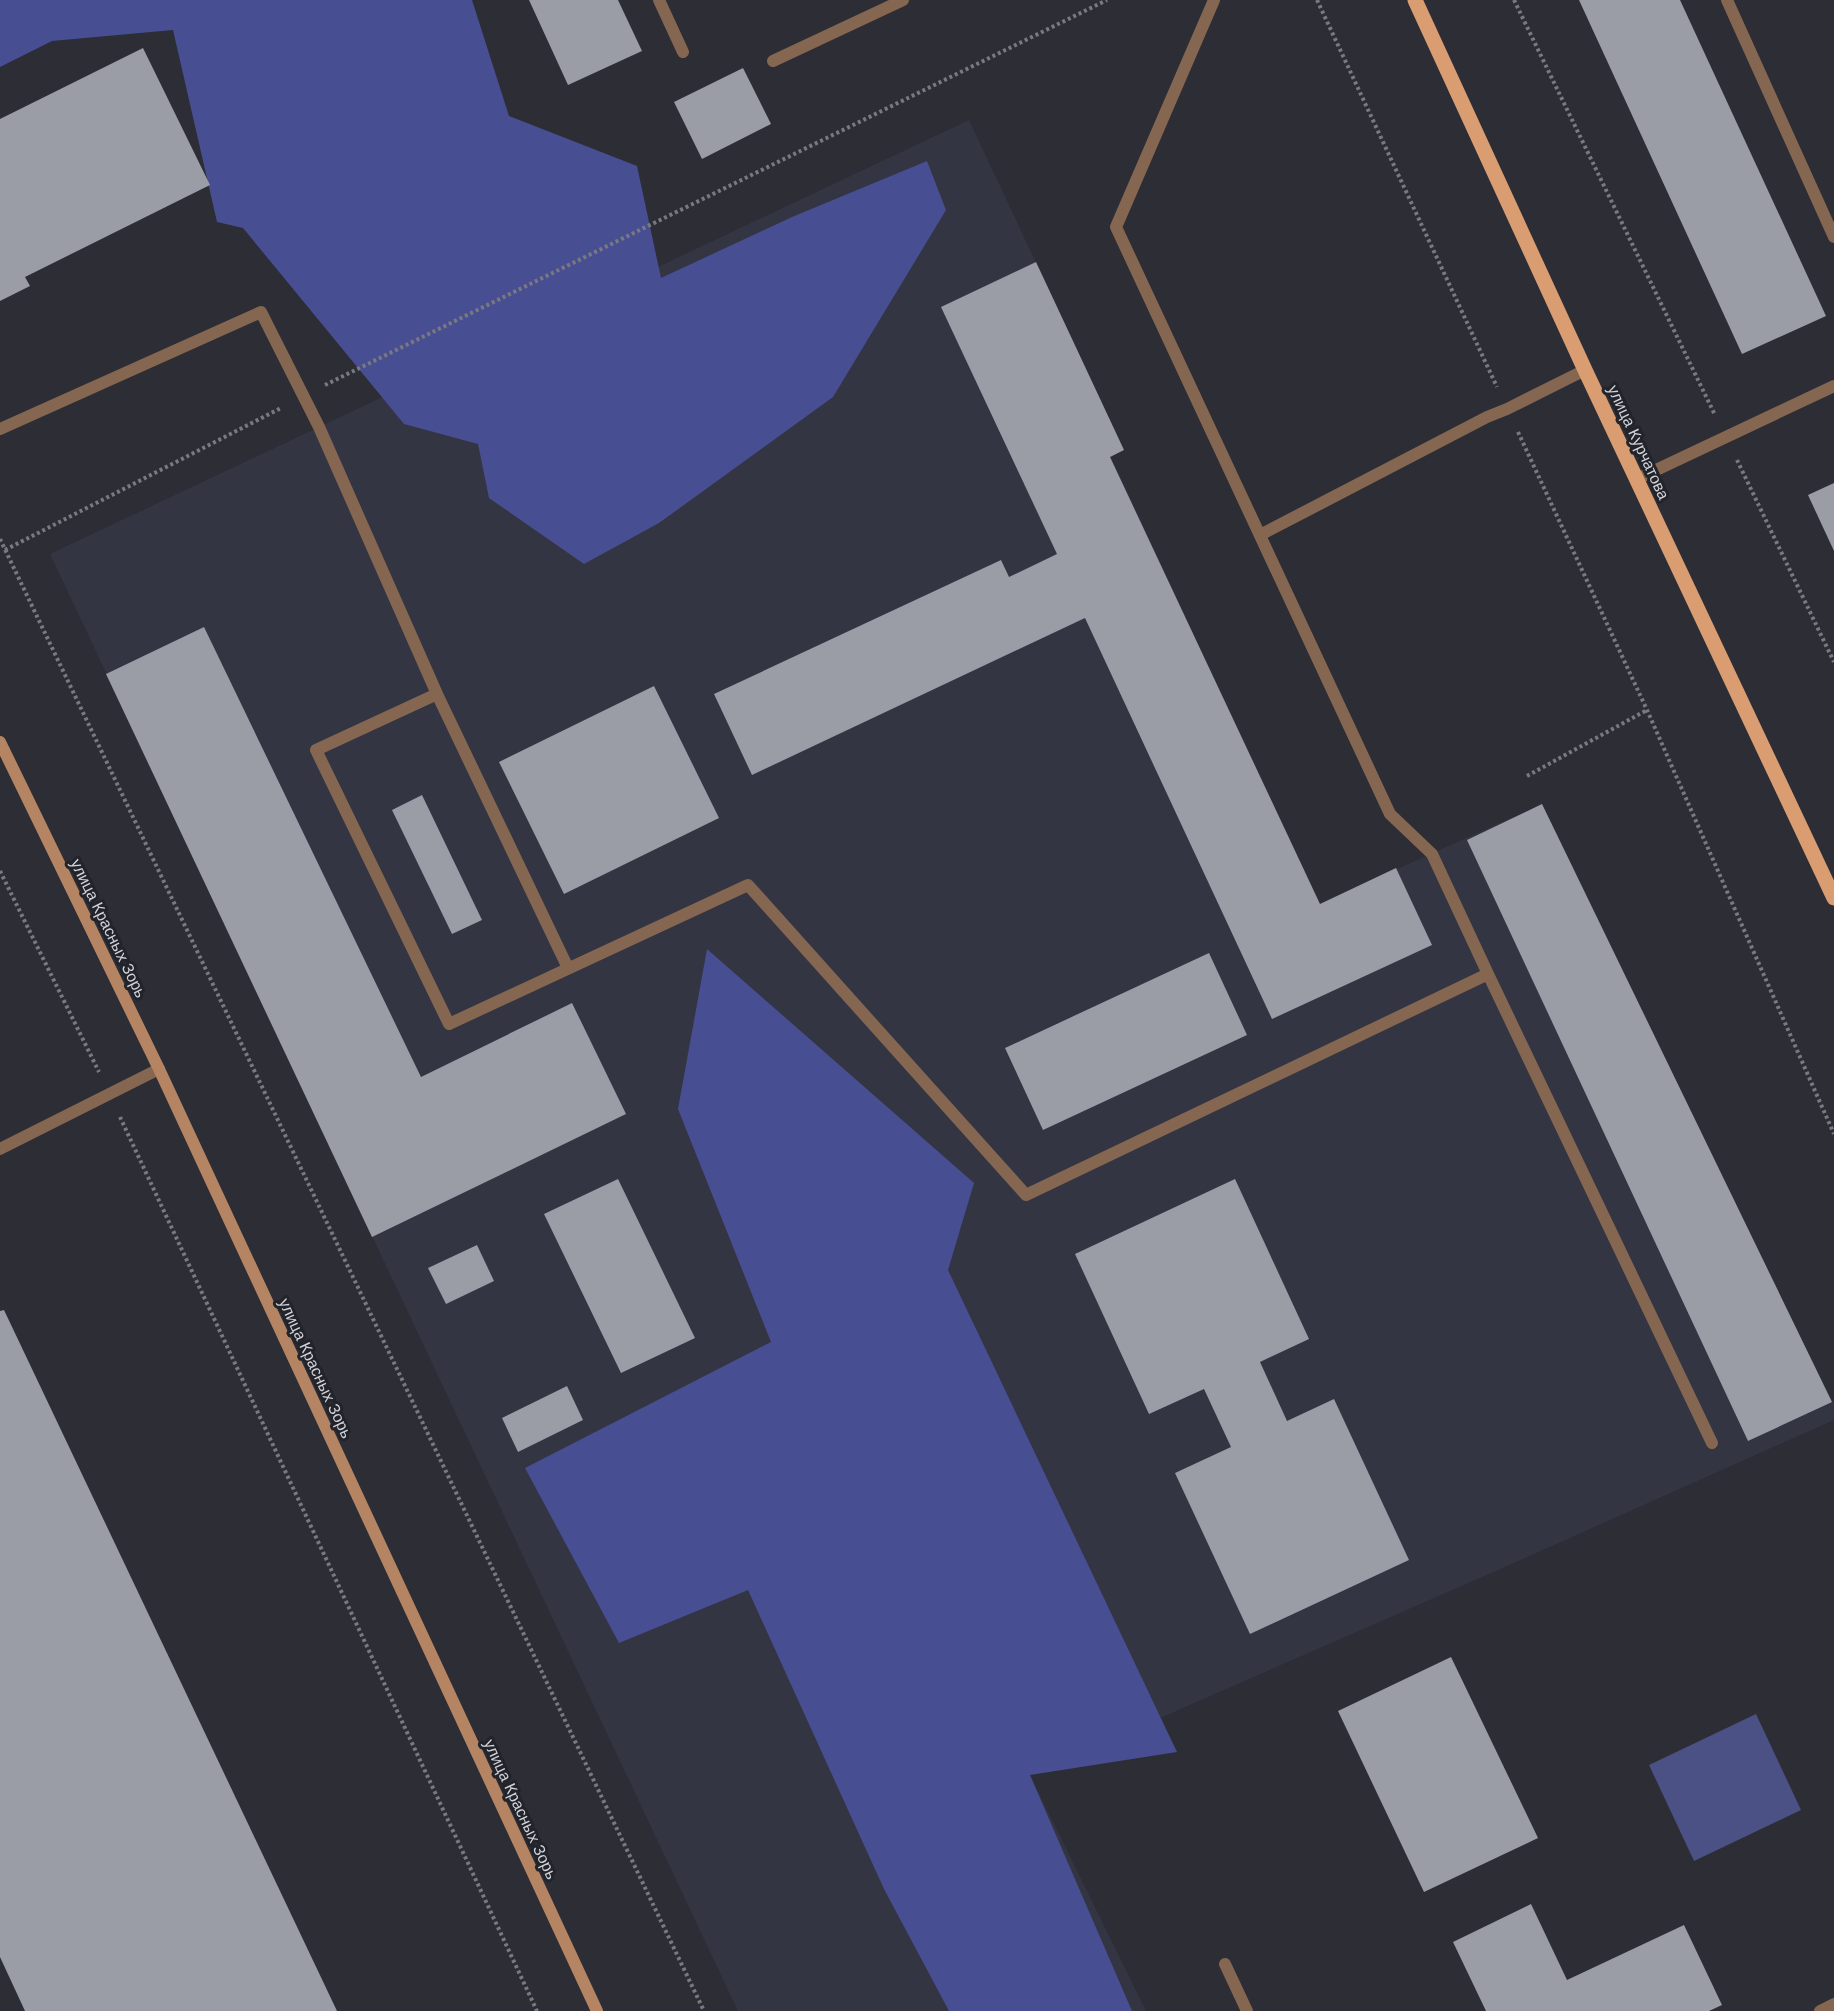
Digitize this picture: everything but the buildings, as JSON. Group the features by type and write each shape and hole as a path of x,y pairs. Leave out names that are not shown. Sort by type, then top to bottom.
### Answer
{"main road":[{"name":"улица Курчатова","path":"1414,0 1585,370 1834,898"}],"street":[{"name":"улица Красных Зорь","path":"0,742 159,1069 597,2011"}],"lane":[{"path":"659,0 683,52"},
{"path":"773,60 903,0"},
{"path":"1214,0 1116,227 1390,814 1432,854 1712,1443"},
{"path":"1726,0 1834,237"},
{"path":"0,429 261,312 303,396 437,694 567,968"},
{"path":"1260,535 1487,417 1585,370"},
{"path":"1637,479 1834,386"},
{"path":"437,694 316,750 449,1024 748,885 1026,1195 1488,974"},
{"path":"0,1149 159,1069"},
{"path":"1225,1964 1247,2011"},
{"path":"1820,2011 1834,2004"}],"path":[{"path":"5,550 303,396 1107,0"},
{"path":"1317,0 1647,710 1834,1134"},
{"path":"1514,0 1834,662"},
{"path":"0,539 704,2011"},
{"path":"1527,776 1647,710"},
{"path":"0,871 110,1094 537,2011"}],"shaded area":[{"path":"0,0 472,0 509,116 637,166 661,278 792,217 927,161 946,210 833,397 659,523 584,564 489,498 478,444 404,424 243,228 217,222 173,30 52,41 0,67"},
{"path":"969,120 1124,450 1111,457 1319,904 1542,804 1834,1402 1834,1420 1030,1775 1146,2011 738,2011 50,554"},
{"path":"707,949 974,1183 948,1270 1177,1752 1030,1775 1132,2011 949,2011 884,1889 748,1590 619,1643 525,1468 771,1342 678,1109"},
{"path":"1756,1714 1801,1810 1694,1861 1649,1765"}]}
